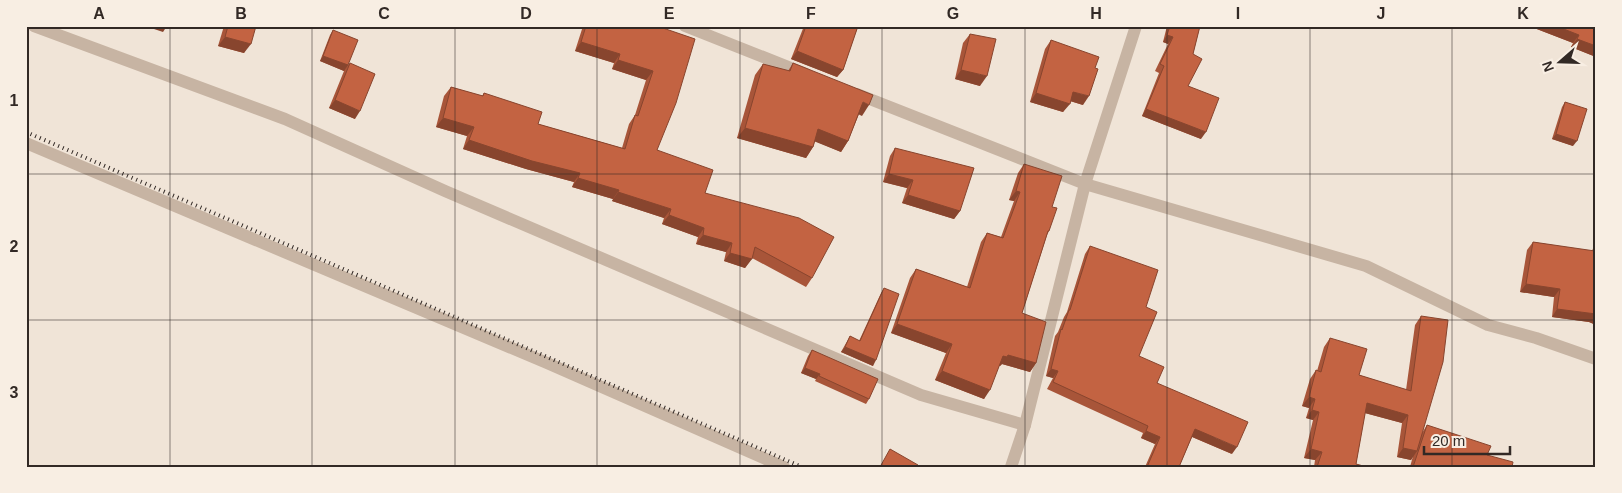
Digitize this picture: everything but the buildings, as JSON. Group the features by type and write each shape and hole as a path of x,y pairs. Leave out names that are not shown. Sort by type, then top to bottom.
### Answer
{"street":[{"path":"34,26 286,119 445,192 921,394 1025,425"},
{"path":"685,26 821,80"},
{"path":"1012,467 1025,425 1086,184 1136,26"},
{"path":"849,91 1086,184 1366,266 1488,325 1536,338 1596,359"},
{"path":"26,144 546,363 784,467"}],"railway":[{"path":"26,132 802,467"}]}
